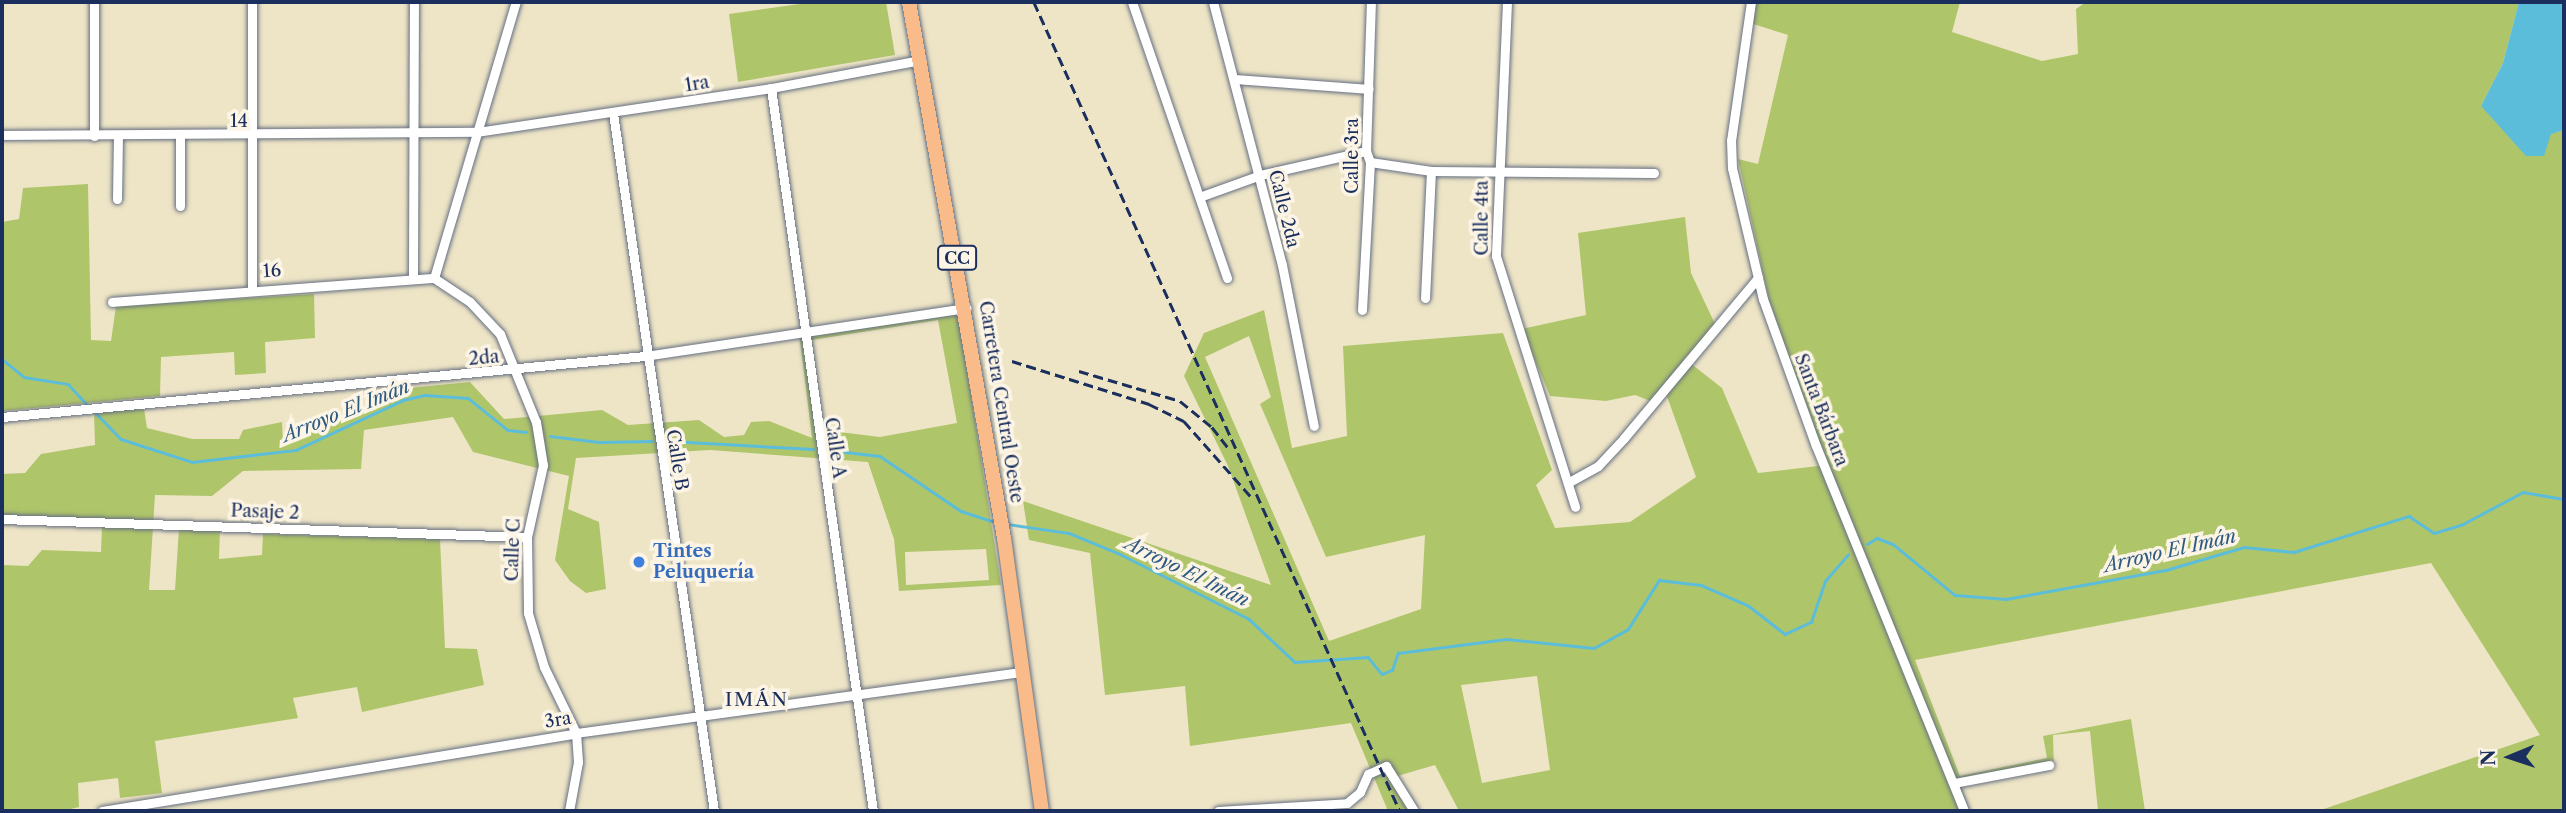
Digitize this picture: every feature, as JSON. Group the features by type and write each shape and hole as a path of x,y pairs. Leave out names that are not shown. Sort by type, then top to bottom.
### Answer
{"main road":[{"name":"Carretera Central Oeste","path":"909,2 966,308 1004,538 1042,811"}],"street":[{"path":"94,2 94,136"},
{"path":"252,2 252,288"},
{"path":"413,276 414,2"},
{"path":"434,278 516,2"},
{"path":"1132,2 1202,196 1227,278"},
{"name":"Calle 2da","path":"1213,2 1260,175 1314,426"},
{"name":"Calle 3ra","path":"1362,310 1370,162 1366,151 1371,2"},
{"name":"Calle 4ta","path":"1507,2 1496,256 1516,327 1570,481 1575,507"},
{"name":"Santa Bárbara","path":"1751,2 1731,154 1758,278 1816,446 1965,811"},
{"name":"1ra","path":"477,132 771,88 921,60"},
{"path":"1236,79 1369,89"},
{"name":"Calle A","path":"771,88 802,333 873,811"},
{"name":"Calle B","path":"613,113 645,356 714,811"},
{"name":"14","path":"2,135 414,136 477,132"},
{"path":"117,199 118,136"},
{"path":"180,137 180,206"},
{"path":"1202,196 1260,175 1366,151"},
{"path":"1370,162 1431,171 1654,173"},
{"path":"1425,298 1431,171"},
{"name":"16","path":"111,302 413,276 434,278"},
{"name":"Calle C","path":"434,278 470,302 500,334 536,422 543,465 527,537 528,613 544,667 576,733 578,762 569,811"},
{"path":"1570,481 1598,466 1624,438 1758,278"},
{"name":"2da","path":"2,417 514,371 645,356 966,308"},
{"name":"Pasaje 2","path":"2,519 527,537"},
{"name":"3ra","path":"102,811 576,733 1022,672"},
{"path":"1954,783 2049,765"},
{"path":"1219,811 1347,803 1360,792 1368,774 1386,766 1414,811"}],"green space":[{"path":"814,2 886,2 895,55 738,82 729,14"},
{"path":"1749,2 1960,2 1952,32 2042,61 2078,54 2076,9 2086,2 2519,2 2503,63 2481,106 2551,133 2564,130 2564,811 2318,811 2540,735 2431,563 1915,660 1960,776 2047,758 2043,736 2131,719 2145,811 2098,811 2090,731 2053,735 2054,769 1960,785 1970,811 1459,811 1435,765 1394,777 1415,811 1388,811 1351,723 1190,746 1185,686 1105,695 1090,553 1029,540 1023,501 1271,585 1228,466 1184,376 1204,333 1264,310 1292,448 1347,436 1343,346 1503,333 1552,470 1536,485 1555,528 1630,522 1696,477 1664,388 1653,402 1635,395 1606,401 1550,396 1522,329 1586,315 1578,233 1685,217 1691,273 1715,324 1685,359 1722,388 1758,473 1826,465 1769,300 1738,159 1758,164 1788,35 1747,22","holes":["1249,336 1271,397 1260,404 1326,557 1425,535 1421,609 1329,641 1205,357","1537,676 1550,770 1482,783 1461,685"]},
{"path":"88,184 91,340 111,341 116,306 314,294 315,338 265,342 266,373 235,375 234,352 161,357 160,396 2,411 2,222 19,219 23,188"},
{"path":"957,307 1001,585 899,591 894,539 868,462 710,450 576,458 568,509 599,522 606,589 586,593 570,581 555,560 569,476 473,452 453,417 364,430 361,469 243,471 212,496 155,495 149,590 175,590 179,528 220,528 219,559 262,555 263,534 440,539 445,648 477,649 484,685 362,712 357,687 293,698 298,718 155,741 162,793 120,798 118,778 78,783 79,807 62,811 2,811 2,565 28,566 42,550 101,552 102,527 2,521 2,474 25,473 41,454 95,445 94,412 144,409 147,428 192,439 239,439 243,430 282,422 283,443 397,399 398,389 470,382 504,419 602,410 628,425 699,420 724,437 744,435 751,422 769,421 812,438 799,332","holes":["938,320 957,423 880,437 823,430 812,340","986,549 989,580 906,585 905,552"]}],"water":[{"path":"2519,2 2564,2 2564,130 2551,134 2544,156 2526,156 2481,106 2503,63"}],"waterway":[{"name":"Arroyo El Imán","path":"2,359 24,377 68,384 86,403"},
{"name":"Arroyo El Imán","path":"96,413 121,439 192,462 296,450 403,400 425,395 468,398 508,430 526,432"},
{"name":"Arroyo El Imán","path":"550,436 599,442 652,441"},
{"name":"Arroyo El Imán","path":"670,441 813,449"},
{"name":"Arroyo El Imán","path":"828,450 880,456 961,511 997,523"},
{"name":"Arroyo El Imán","path":"1867,544 1877,538 1893,544 1955,595 2006,599 2166,570 2244,547 2294,552 2409,516 2434,533 2463,524 2523,492 2564,499"},
{"name":"Arroyo El Imán","path":"1008,524 1069,533 1122,555 1249,619 1295,662 1368,657 1382,674 1392,670 1398,653 1506,639 1594,648 1628,629 1659,580 1701,585 1749,606 1785,634 1811,622 1825,581 1848,555"}],"railway":[{"path":"1034,2 1400,811"},
{"path":"1012,361 1149,404 1184,421 1253,499"},
{"path":"1079,371 1180,401 1212,427 1229,449"}],"place":[{"name":"Tintes Peluquería","path":"639,562"}],"district":[{"name":"IMÁN","path":"757,700"}]}
